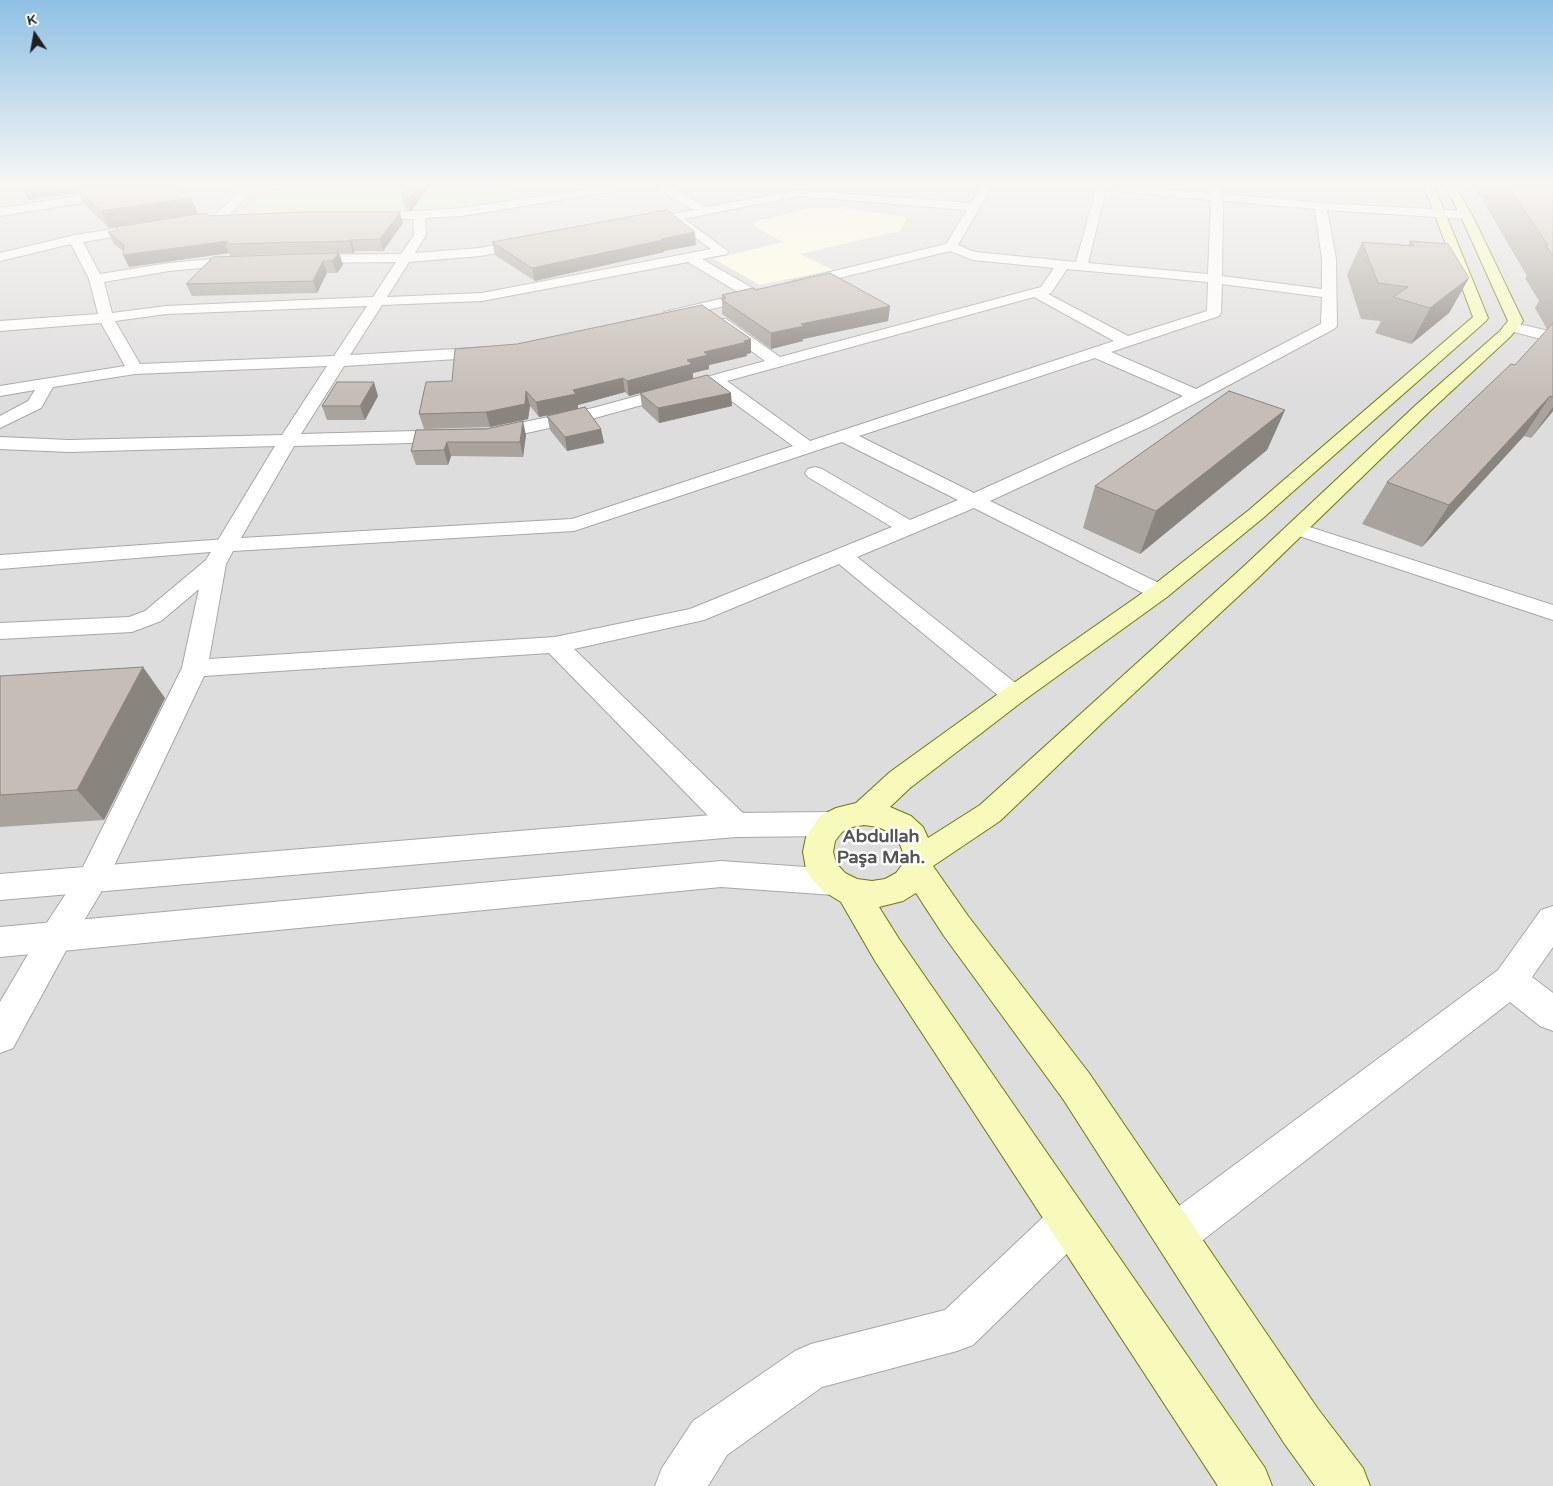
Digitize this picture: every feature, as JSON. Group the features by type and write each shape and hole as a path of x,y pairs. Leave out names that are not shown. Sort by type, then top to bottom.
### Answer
{"main road":[{"path":"864,813 900,780 1014,695 1159,592 1256,514 1481,318 1455,272 1451,255"},
{"path":"917,864 990,813 1297,529 1423,408 1505,334 1516,320 1485,255"},
{"path":"843,887 872,895 892,891 907,882 917,864 918,852 912,836 900,824 883,816 864,813 846,816 831,824 821,837 818,852 822,869 843,887 887,950 1247,1486"},
{"path":"917,864 956,926 1076,1086 1301,1426 1345,1486"}],"street":[{"path":"84,255 96,279 106,318 135,369"},
{"path":"0,631 132,624 153,616 221,554 288,440 408,255"},
{"path":"286,260 406,258 439,255"},
{"path":"0,326 106,318 166,310 482,297 702,255"},
{"path":"657,318 916,255"},
{"path":"971,255 1215,279 1330,294"},
{"path":"1081,266 1084,255"},
{"path":"0,562 221,554 574,526 1214,313 1216,255"},
{"path":"195,668 555,645 696,615 973,501 1148,420 1329,326 1333,255"},
{"path":"690,258 754,295"},
{"path":"96,279 169,267 256,260"},
{"path":"0,443 69,446 490,435 595,413 951,314 1036,293 1046,290 1063,264"},
{"path":"1036,293 1127,342"},
{"path":"701,308 777,362"},
{"path":"1511,327 1553,337"},
{"path":"0,391 135,369 339,361 503,351"},
{"path":"1096,352 1196,395"},
{"path":"714,380 808,448"},
{"path":"0,423 35,404 47,384"},
{"path":"844,436 1159,592"},
{"path":"815,473 908,528"},
{"path":"1297,529 1553,613"},
{"path":"0,1036 56,937 92,880 195,668 221,554"},
{"path":"842,555 1014,695"},
{"path":"555,645 736,825"},
{"path":"0,887 736,825 831,824"},
{"path":"0,942 721,874 843,887"},
{"path":"1174,1235 1510,981 1553,920"},
{"path":"1510,981 1553,1014"},
{"path":"680,1486 710,1438 811,1367 957,1329 1070,1222"}],"shaded area":[{"path":"0,255 1553,255 1553,1486 0,1486"},
{"path":"729,255 803,255 833,270 760,285 714,259"}],"building":[{"path":"337,255 332,261 323,261 313,281 186,284 213,257"},
{"path":"513,255 591,255 532,268"},
{"path":"1367,255 1455,255 1469,278 1430,308 1393,297 1408,287 1378,283"},
{"path":"830,273 890,306 801,324 804,326 771,333 721,299 726,298 722,295 753,288 755,290"},
{"path":"702,305 751,339 744,341 747,342 704,352 708,355 687,360 692,364 627,381 623,378 573,390 576,394 536,402 526,391 525,404 486,412 419,414 426,382 452,381 455,349 517,344"},
{"path":"1553,323 1553,397 1550,396 1449,505 1387,482 1511,364 1515,365"},
{"path":"707,375 731,393 658,408 640,393"},
{"path":"337,382 374,382 360,406 322,406"},
{"path":"1229,391 1285,410 1156,511 1095,486"},
{"path":"585,407 601,429 565,437 547,416"},
{"path":"523,421 520,442 447,442 444,450 411,451 416,430 486,429"},
{"path":"143,667 77,790 0,795 0,676"}],"district":[{"name":"Abdullah Paşa Mah.","path":"881,848"}]}
